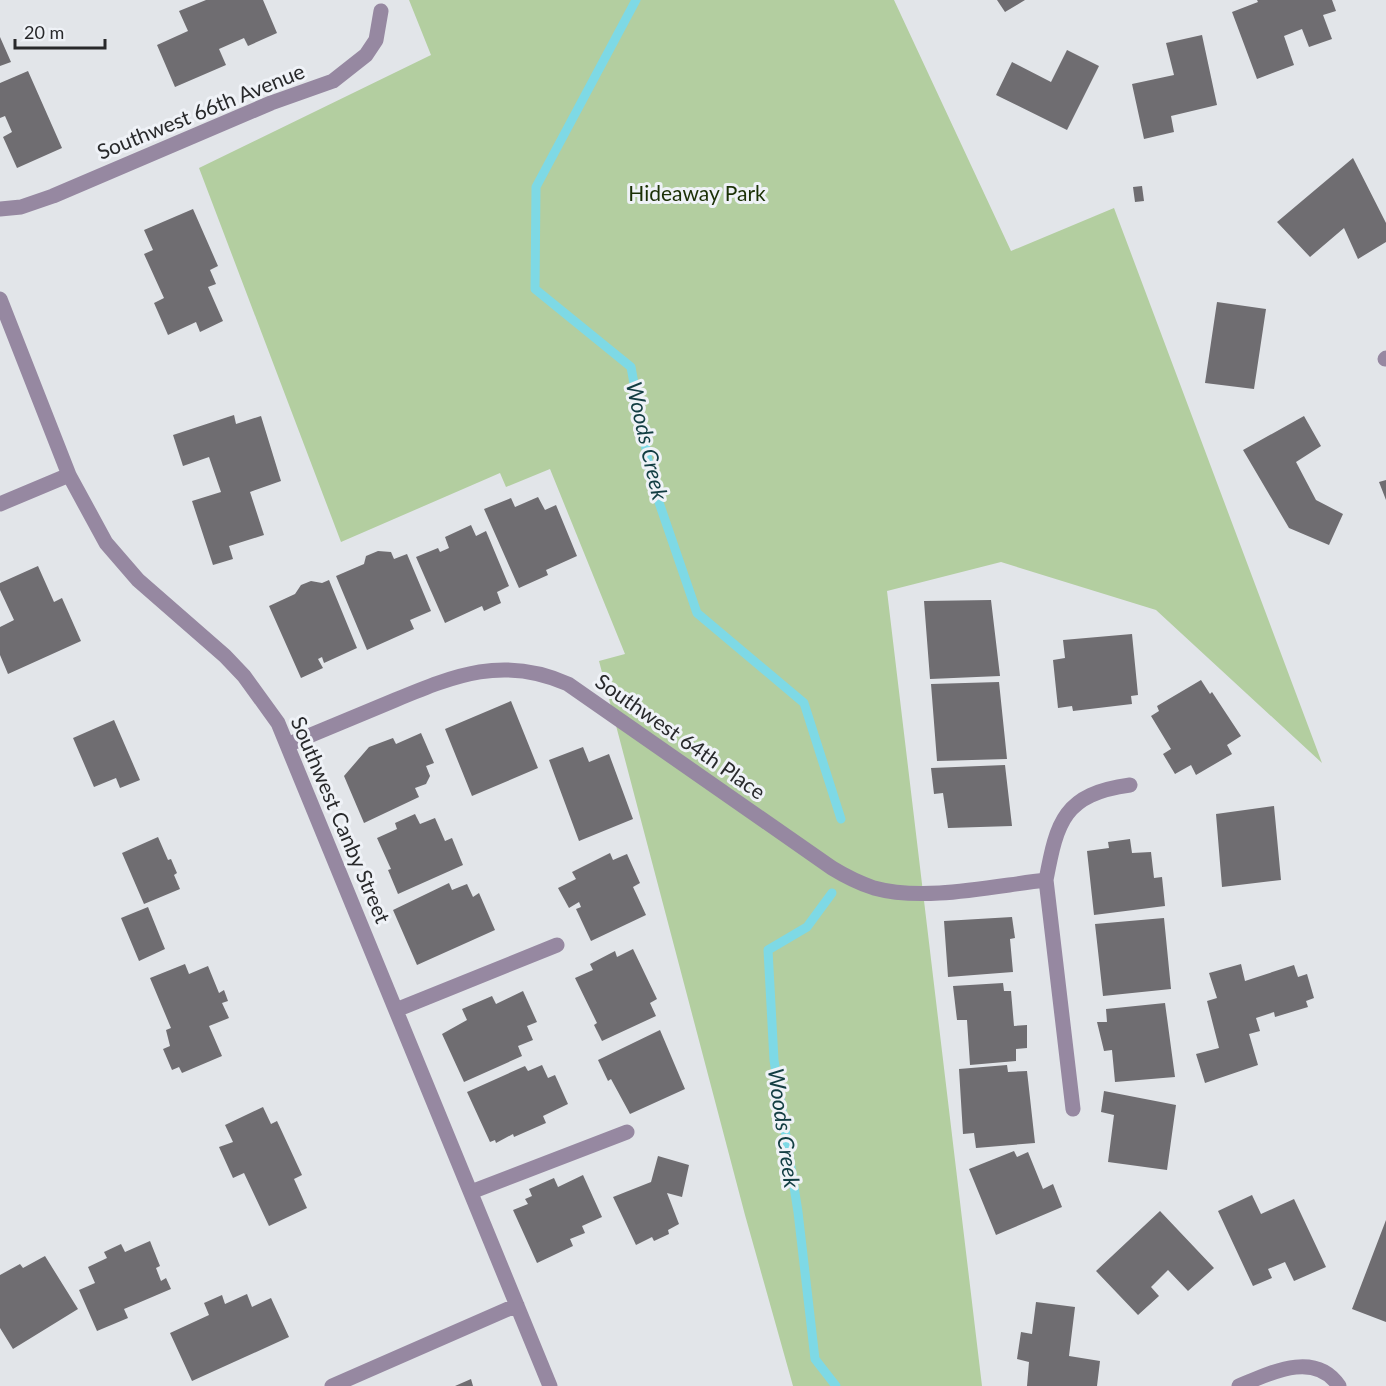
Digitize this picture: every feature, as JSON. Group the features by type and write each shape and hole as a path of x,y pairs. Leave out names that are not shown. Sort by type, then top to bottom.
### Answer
{"street":[{"name":"Southwest 66th Avenue","path":"0,209 21,207 53,196 271,103 333,81 366,55 376,40 381,11"},
{"name":"Southwest Canby Street","path":"0,299 69,475 87,511 122,565 244,676 278,723 550,1386"},
{"path":"0,504 69,475"},
{"name":"Southwest 64th Place","path":"287,745 456,676 498,669 534,672 567,684 832,868 855,881 896,892 932,892 1046,880"},
{"path":"1073,1109 1046,880 1053,843 1070,809 1088,795 1102,789 1130,785"},
{"path":"396,1010 557,945"},
{"path":"471,1192 627,1132"},
{"path":"332,1386 517,1305"},
{"path":"1239,1386 1266,1375 1305,1365 1327,1373 1339,1386"}],"green space":[{"name":"Hideaway Park","path":"409,0 894,0 1011,251 1114,208 1322,763 1156,610 1001,562 887,591 982,1386 793,1386 745,1215 599,661 625,654 550,469 506,487 500,473 341,542 199,168 431,55"}],"building":[{"path":"206,0 263,0 277,33 248,46 244,38 219,49 226,65 175,87 157,45 188,31 179,11"},
{"path":"997,0 1025,0 1005,12"},
{"path":"1257,0 1332,0 1336,11 1323,15 1332,39 1309,47 1302,29 1284,36 1294,65 1257,79 1232,12 1258,2"},
{"path":"1202,35 1217,105 1171,116 1174,132 1144,139 1132,84 1174,75 1166,43"},
{"path":"0,37 11,62 0,66"},
{"path":"1067,50 1099,66 1067,130 996,95 1012,62 1051,82"},
{"path":"28,71 62,148 17,168 3,137 12,132 5,116 0,118 0,83"},
{"path":"1353,158 1386,223 1386,242 1358,259 1344,228 1310,257 1277,222"},
{"path":"1142,186 1144,201 1135,202 1133,187"},
{"path":"193,209 218,266 210,270 216,284 208,287 223,321 200,332 196,322 168,335 154,303 164,298 144,254 153,250 144,230"},
{"path":"1217,302 1266,309 1254,389 1205,383"},
{"path":"234,415 236,424 261,416 281,481 250,492 264,535 229,546 233,559 213,565 192,501 221,492 209,457 183,466 173,435"},
{"path":"1304,416 1321,446 1296,462 1316,500 1343,514 1329,545 1289,528 1243,450"},
{"path":"1386,480 1386,500 1379,482"},
{"path":"538,497 545,510 556,505 577,556 546,570 548,575 519,588 484,509 511,498 515,507"},
{"path":"471,525 476,536 486,531 509,586 497,592 501,603 484,611 482,606 445,623 416,557 438,548 440,552 449,548 445,537"},
{"path":"378,551 391,552 394,559 407,554 431,611 410,620 414,629 367,650 336,576 364,564 366,556"},
{"path":"38,566 54,602 62,598 81,641 8,674 0,655 0,627 14,620 0,590 0,583"},
{"path":"329,580 357,648 324,663 322,657 318,659 323,668 301,678 269,606 295,594 301,585 311,581 322,583"},
{"path":"991,600 1000,676 930,679 924,601"},
{"path":"1132,634 1138,695 1131,696 1132,704 1073,711 1072,706 1058,708 1053,660 1065,658 1063,640"},
{"path":"1201,680 1210,694 1212,692 1241,736 1227,745 1232,754 1196,775 1191,765 1175,774 1163,754 1171,749 1151,716 1159,711 1157,706"},
{"path":"999,682 1007,759 937,761 931,684"},
{"path":"511,701 538,768 472,796 445,729"},
{"path":"114,720 140,780 120,788 116,778 94,787 73,738"},
{"path":"421,733 434,763 426,766 430,776 426,784 415,788 419,797 364,823 344,776 369,747 393,738 396,744"},
{"path":"583,747 589,762 609,754 633,819 579,841 549,760"},
{"path":"1005,765 1012,826 948,828 943,793 934,794 931,768"},
{"path":"1274,806 1281,880 1222,887 1216,814"},
{"path":"415,814 420,824 435,818 445,841 452,838 463,865 398,894 388,870 391,869 377,838 397,829 395,823"},
{"path":"158,837 168,860 171,859 177,873 174,875 180,889 144,904 122,853"},
{"path":"1130,839 1132,853 1151,852 1154,878 1162,877 1165,906 1094,915 1087,851 1109,848 1108,842"},
{"path":"610,853 613,860 627,854 640,883 633,887 646,915 591,941 576,909 581,907 579,902 569,908 558,888 576,879 572,872"},
{"path":"449,883 452,890 467,884 473,897 479,893 495,930 417,965 393,910"},
{"path":"148,907 165,949 139,961 121,918"},
{"path":"1012,917 1015,938 1010,939 1013,972 948,977 944,921"},
{"path":"1164,918 1171,989 1103,996 1095,924"},
{"path":"633,949 657,999 650,1003 656,1016 602,1041 594,1025 597,1023 575,978 593,970 590,964 615,951 617,957"},
{"path":"185,964 189,974 208,966 219,993 224,990 228,1001 222,1003 229,1018 209,1026 222,1056 182,1073 179,1067 172,1070 163,1049 170,1046 166,1030 171,1028 150,978"},
{"path":"1241,964 1245,981 1294,965 1298,977 1307,974 1314,998 1306,1001 1308,1007 1275,1017 1274,1012 1256,1018 1260,1031 1249,1034 1258,1065 1205,1083 1196,1054 1219,1048 1207,1001 1217,998 1209,973"},
{"path":"1003,983 1004,991 1011,991 1014,1026 1027,1025 1027,1048 1016,1049 1016,1061 970,1065 967,1020 957,1020 953,986"},
{"path":"523,991 537,1022 527,1026 533,1040 518,1046 522,1056 464,1082 442,1034 467,1020 462,1009 492,996 496,1004"},
{"path":"1165,1003 1175,1077 1115,1082 1112,1050 1104,1051 1097,1022 1107,1022 1106,1009"},
{"path":"660,1030 685,1089 630,1114 611,1079 608,1081 598,1060"},
{"path":"542,1065 548,1078 555,1075 568,1104 543,1116 546,1123 514,1137 513,1134 496,1143 495,1140 490,1142 467,1092 525,1066 528,1071"},
{"path":"1007,1065 1008,1072 1027,1071 1035,1143 976,1148 974,1133 963,1134 959,1069"},
{"path":"1104,1091 1176,1105 1167,1170 1108,1162 1114,1115 1101,1112"},
{"path":"263,1107 271,1124 277,1121 302,1175 294,1179 307,1208 269,1226 244,1173 233,1178 219,1147 233,1142 225,1125"},
{"path":"1014,1151 1017,1157 1028,1152 1043,1189 1053,1184 1062,1207 996,1235 969,1169"},
{"path":"658,1156 689,1165 682,1197 667,1193 679,1224 668,1230 669,1234 654,1241 652,1237 636,1245 613,1197 651,1182"},
{"path":"583,1175 602,1217 582,1226 585,1233 570,1239 573,1246 537,1263 513,1210 528,1204 525,1199 532,1196 529,1189 554,1178 558,1187"},
{"path":"1252,1195 1261,1214 1294,1199 1326,1267 1294,1281 1285,1262 1268,1269 1272,1278 1253,1286 1218,1211"},
{"path":"1160,1211 1214,1268 1188,1291 1168,1270 1151,1287 1159,1296 1138,1315 1096,1271"},
{"path":"1386,1220 1386,1322 1352,1309"},
{"path":"150,1241 160,1266 156,1268 161,1281 166,1278 171,1289 124,1309 128,1318 97,1331 79,1290 95,1283 88,1267 107,1258 104,1252 121,1244 125,1252"},
{"path":"45,1256 78,1309 13,1349 0,1328 0,1275 20,1264 23,1268"},
{"path":"247,1294 252,1307 271,1298 289,1337 192,1381 170,1333 209,1315 204,1303 222,1295 225,1304"},
{"path":"1036,1302 1075,1307 1069,1356 1100,1361 1097,1386 1027,1386 1029,1362 1017,1359 1021,1332 1032,1334"},
{"path":"471,1379 473,1386 455,1386"}],"waterway":[{"name":"Woods Creek","path":"636,0 536,187 535,289 631,367 652,482 697,613 804,703 841,819"},
{"name":"Woods Creek","path":"832,893 807,927 768,950 774,1060 798,1212 815,1359 836,1386"}]}
